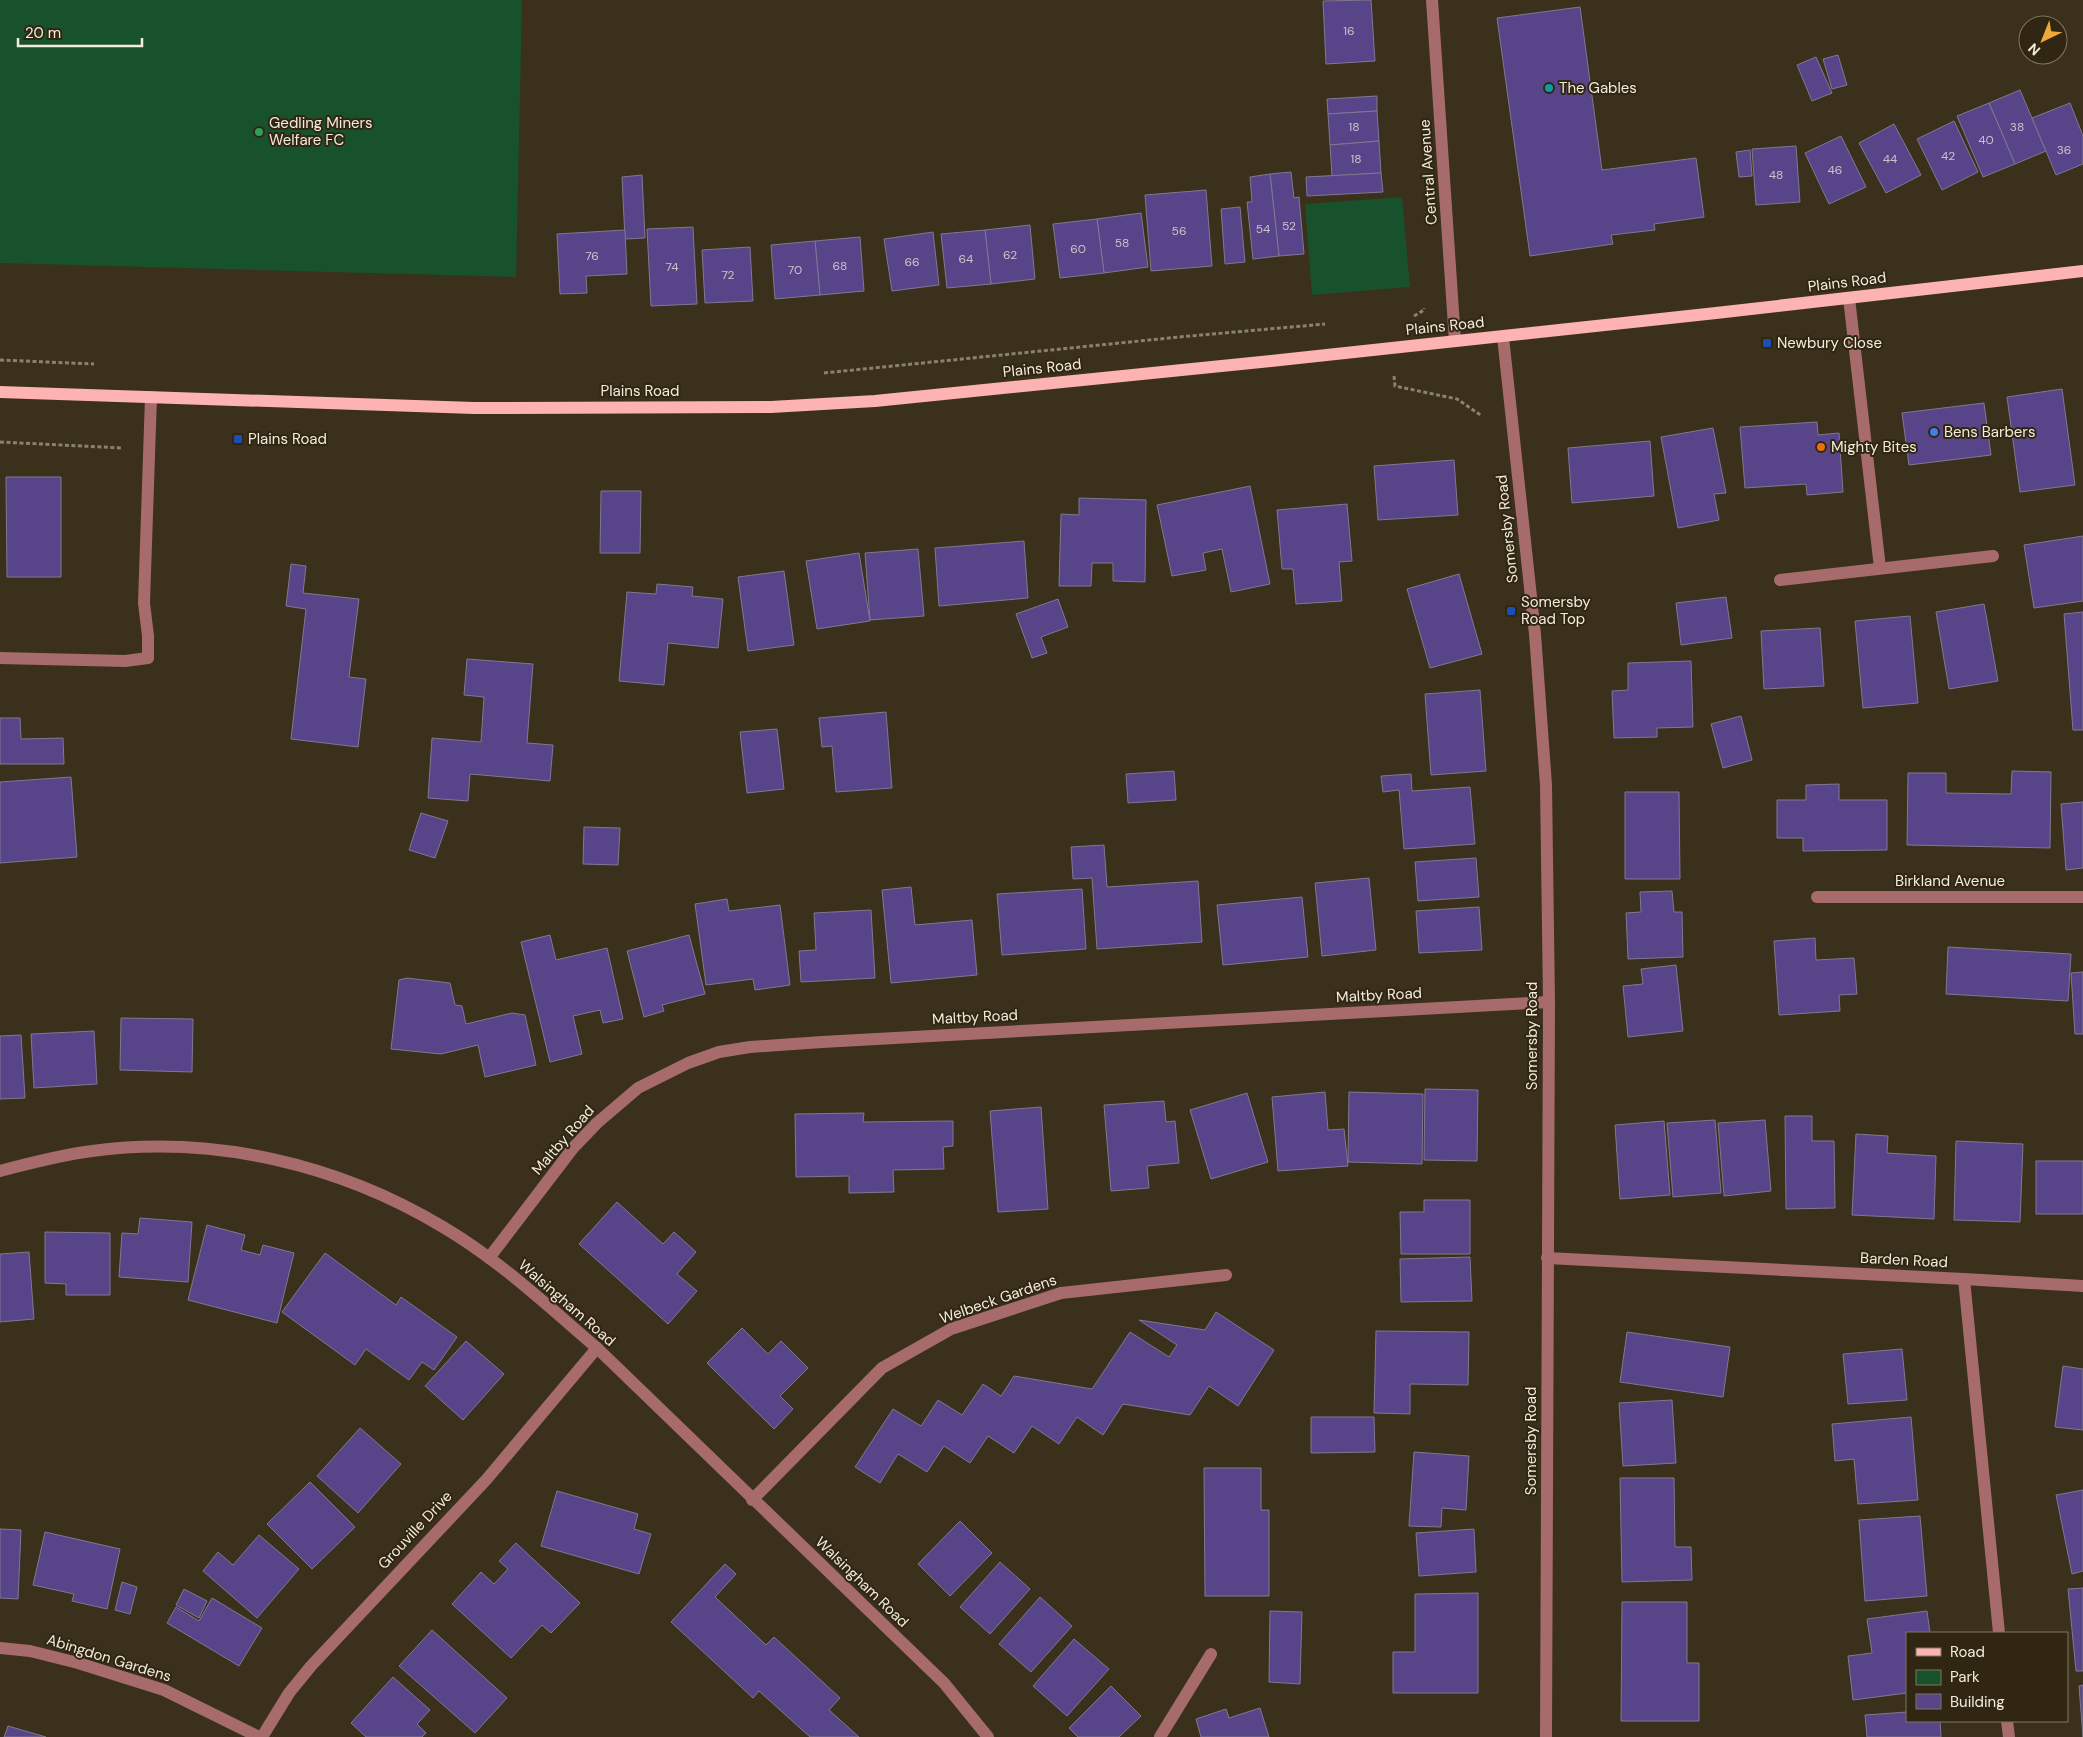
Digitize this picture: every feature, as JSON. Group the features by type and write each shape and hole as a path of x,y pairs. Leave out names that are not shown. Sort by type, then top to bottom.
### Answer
{"main road":[{"name":"Plains Road","path":"0,392 474,408 771,407 884,400 1503,337 2083,271"}],"street":[{"name":"Central Avenue","path":"1432,0 1455,341"},
{"path":"1849,298 1880,568"},
{"name":"Somersby Road","path":"1503,337 1534,634 1546,785 1549,1002 1546,1737"},
{"path":"0,658 125,661 148,658 148,636 144,603 151,396"},
{"path":"1780,580 1993,556"},
{"name":"Birkland Avenue","path":"1817,897 2083,897"},
{"name":"Maltby Road","path":"489,1258 573,1148 610,1111 638,1088 688,1063 719,1052 750,1047 813,1043 1549,1002"},
{"name":"Walsingham Road","path":"0,1171 92,1150 186,1147 240,1152 294,1163 363,1187 396,1201 444,1227 489,1258 548,1305 597,1348 752,1500 944,1683 988,1737"},
{"name":"Barden Road","path":"1548,1258 1964,1279 1999,1632"},
{"name":"Welbeck Gardens","path":"752,1500 882,1368 951,1329 1061,1292 1226,1275"},
{"path":"1964,1279 2083,1286"},
{"name":"Grouville Drive","path":"261,1737 289,1693 310,1666 486,1480 597,1348"},
{"name":"Abingdon Gardens","path":"0,1648 30,1651 78,1663 164,1690 261,1737"},
{"path":"1160,1737 1212,1654"},
{"path":"2007,1722 2009,1737"}],"path":[{"path":"822,373 1335,323"},
{"path":"1390,348 1395,386 1457,399 1514,439"},
{"path":"0,360 96,364"},
{"path":"0,442 149,450"}],"green space":[{"name":"Gedling Miners Welfare FC","path":"0,0 522,0 516,277 0,263"},
{"path":"1402,197 1410,287 1312,295 1305,204"}],"building":[{"path":"1371,0 1375,61 1326,64 1323,1"},
{"name":"The Gables","path":"1580,7 1602,170 1696,158 1704,217 1654,224 1655,230 1611,235 1613,244 1530,256 1497,18"},
{"path":"1838,55 1847,85 1832,89 1823,59"},
{"path":"1816,57 1832,93 1812,101 1797,65"},
{"path":"2020,90 2046,151 2015,164 1989,103"},
{"path":"1377,96 1377,111 1328,114 1327,99"},
{"path":"1989,103 2015,164 1983,177 1957,116"},
{"path":"2070,103 2083,136 2083,164 2056,175 2032,118"},
{"path":"1377,111 1379,141 1330,145 1328,114"},
{"path":"1954,121 1978,172 1942,190 1917,139"},
{"path":"1894,124 1921,175 1886,193 1859,143"},
{"path":"1841,136 1866,187 1829,204 1805,153"},
{"path":"1379,141 1381,173 1332,176 1330,145"},
{"path":"1796,146 1800,202 1756,205 1752,149"},
{"path":"1750,150 1752,176 1739,177 1736,152"},
{"path":"1291,172 1294,198 1299,197 1304,254 1279,256 1270,174"},
{"path":"1381,173 1383,192 1307,196 1306,177"},
{"path":"1270,174 1279,256 1253,259 1247,202 1252,202 1250,177"},
{"path":"642,175 645,238 625,239 622,177"},
{"path":"1206,190 1212,266 1151,271 1145,195"},
{"path":"1240,207 1245,262 1225,264 1221,209"},
{"path":"1141,213 1148,267 1104,273 1097,219"},
{"path":"1097,219 1104,273 1060,278 1053,224"},
{"path":"1030,225 1035,279 991,284 985,230"},
{"path":"693,227 697,304 651,306 647,229"},
{"path":"625,230 627,274 586,276 587,293 560,294 557,234"},
{"path":"985,230 991,284 947,288 941,234"},
{"path":"933,232 939,285 892,291 884,239"},
{"path":"860,237 864,291 820,295 815,241"},
{"path":"815,241 820,295 775,299 771,245"},
{"path":"750,247 753,301 705,303 702,250"},
{"path":"2062,389 2075,485 2020,492 2007,397"},
{"path":"1984,403 1991,455 1909,465 1902,413"},
{"path":"1817,422 1818,435 1839,433 1843,492 1807,495 1806,484 1745,488 1740,427"},
{"path":"1713,428 1726,493 1714,494 1719,520 1678,528 1661,437"},
{"path":"1650,441 1654,496 1572,503 1568,448"},
{"path":"1454,460 1458,515 1378,520 1374,466"},
{"path":"6,477 61,477 61,577 7,577"},
{"path":"1250,486 1270,584 1231,592 1222,549 1203,553 1206,570 1172,576 1157,505"},
{"path":"601,491 641,491 640,553 600,553"},
{"path":"1079,498 1146,500 1145,582 1113,581 1113,563 1092,563 1091,586 1059,586 1061,514 1079,515"},
{"path":"1347,504 1352,561 1339,562 1342,601 1296,604 1293,569 1282,569 1277,510"},
{"path":"2083,536 2083,601 2034,608 2024,545"},
{"path":"1024,541 1028,598 939,606 935,548"},
{"path":"918,549 924,616 870,620 865,553"},
{"path":"859,553 870,621 817,629 806,561"},
{"path":"291,564 306,566 303,593 359,599 349,677 366,679 358,747 291,739 306,609 286,606"},
{"path":"784,571 794,645 748,651 738,577"},
{"path":"1459,574 1482,654 1430,668 1407,589"},
{"path":"657,584 693,587 692,596 723,599 718,648 668,643 664,685 619,681 627,592 656,594"},
{"path":"1726,597 1732,638 1681,645 1676,603"},
{"path":"1058,599 1068,627 1041,637 1047,653 1032,658 1016,614"},
{"path":"1984,604 1998,681 1949,689 1936,612"},
{"path":"2083,612 2083,730 2073,730 2064,614"},
{"path":"1910,616 1918,703 1863,708 1855,621"},
{"path":"1820,628 1824,686 1764,689 1761,631"},
{"path":"467,659 533,664 527,743 553,745 550,781 470,774 468,801 428,798 432,738 481,742 484,697 464,695"},
{"path":"1691,661 1693,727 1657,728 1657,737 1614,738 1612,691 1628,690 1628,663"},
{"path":"1480,690 1486,771 1431,775 1425,694"},
{"path":"886,712 892,788 836,792 832,746 822,747 819,718"},
{"path":"1741,716 1752,760 1723,768 1711,724"},
{"path":"0,718 20,718 21,739 63,738 64,764 0,764"},
{"path":"777,729 784,789 747,793 740,732"},
{"path":"1174,771 1176,800 1128,803 1126,774"},
{"path":"2012,771 2051,772 2050,848 1907,845 1908,773 1946,773 1946,793 2011,794"},
{"path":"1411,774 1412,791 1470,787 1475,844 1404,849 1399,790 1383,792 1381,776"},
{"path":"71,777 77,857 0,863 0,782"},
{"path":"1839,784 1839,800 1887,800 1887,850 1803,851 1803,838 1777,838 1777,800 1806,800 1806,785"},
{"path":"1625,792 1679,792 1680,879 1625,879"},
{"path":"2083,802 2083,868 2066,870 2061,804"},
{"path":"421,813 448,821 435,858 409,850"},
{"path":"584,827 620,828 618,865 583,864"},
{"path":"1104,845 1107,887 1198,881 1202,942 1097,949 1092,878 1073,879 1071,847"},
{"path":"1476,858 1479,897 1418,901 1415,862"},
{"path":"1369,878 1376,950 1322,956 1315,883"},
{"path":"911,887 915,925 972,920 977,975 891,983 882,890"},
{"path":"1082,889 1086,949 1002,955 997,894"},
{"path":"1672,891 1674,912 1682,912 1683,957 1628,959 1626,913 1641,912 1640,892"},
{"path":"1302,897 1308,957 1223,965 1217,905"},
{"path":"727,899 729,911 780,905 790,985 755,990 753,979 706,985 695,904"},
{"path":"1479,907 1482,950 1419,953 1416,911"},
{"path":"871,910 875,978 801,982 799,951 816,950 814,913"},
{"path":"550,935 556,960 607,948 623,1019 603,1023 600,1010 573,1016 582,1054 550,1062 521,942"},
{"path":"689,935 705,994 662,1005 664,1011 644,1017 627,951"},
{"path":"1815,938 1816,960 1854,958 1857,994 1839,995 1840,1011 1779,1015 1774,941"},
{"path":"1948,947 2071,954 2068,1001 1946,994"},
{"path":"1676,965 1683,1031 1628,1037 1623,986 1643,984 1641,969"},
{"path":"2083,972 2083,1034 2075,1034 2071,973"},
{"path":"407,978 450,983 455,1005 462,1006 466,1024 512,1013 525,1015 536,1065 485,1077 478,1045 441,1054 391,1049 399,980"},
{"path":"121,1018 193,1019 192,1072 120,1070"},
{"path":"94,1031 97,1084 34,1088 31,1034"},
{"path":"21,1035 25,1098 0,1099 0,1036"},
{"path":"1425,1089 1478,1090 1477,1161 1424,1160"},
{"path":"1325,1092 1328,1130 1344,1129 1348,1166 1278,1171 1272,1097"},
{"path":"1349,1092 1423,1094 1422,1164 1348,1162"},
{"path":"1247,1093 1268,1162 1211,1179 1190,1110"},
{"path":"1164,1101 1166,1122 1175,1121 1179,1163 1147,1166 1149,1188 1111,1191 1104,1105"},
{"path":"1041,1107 1048,1209 998,1212 990,1111"},
{"path":"864,1113 863,1122 953,1121 953,1146 943,1147 944,1169 893,1170 894,1192 849,1193 849,1176 796,1177 795,1114"},
{"path":"1785,1116 1812,1116 1812,1141 1834,1141 1835,1208 1786,1209"},
{"path":"1715,1120 1721,1193 1673,1197 1667,1123"},
{"path":"1765,1120 1771,1191 1724,1196 1718,1123"},
{"path":"1664,1121 1670,1195 1620,1199 1615,1125"},
{"path":"1856,1134 1888,1136 1887,1153 1936,1156 1934,1219 1852,1215"},
{"path":"1956,1141 2023,1144 2020,1222 1954,1220"},
{"path":"2036,1161 2083,1161 2083,1214 2036,1214"},
{"path":"1424,1200 1470,1200 1470,1254 1401,1254 1400,1212 1424,1212"},
{"path":"617,1202 663,1244 674,1232 696,1252 677,1274 697,1291 668,1324 579,1244"},
{"path":"140,1218 192,1222 188,1282 119,1277 122,1233 138,1234"},
{"path":"207,1225 245,1235 241,1250 260,1255 263,1245 294,1253 277,1323 188,1300"},
{"path":"45,1232 110,1233 110,1295 66,1295 66,1284 45,1283"},
{"path":"29,1252 34,1319 0,1322 0,1254"},
{"path":"325,1253 396,1305 401,1297 457,1337 434,1370 422,1362 409,1380 366,1349 355,1365 282,1312"},
{"path":"1470,1257 1472,1301 1401,1302 1400,1259"},
{"path":"1216,1312 1274,1350 1238,1406 1209,1386 1190,1415 1123,1404 1103,1435 1077,1417 1059,1444 1032,1426 1014,1453 988,1436 970,1463 944,1446 927,1472 898,1454 880,1483 855,1467 893,1409 921,1426 938,1400 962,1415 983,1384 1001,1396 1014,1376 1092,1389 1130,1332 1169,1357 1177,1345 1139,1320 1205,1330"},
{"path":"742,1328 768,1354 781,1341 808,1368 780,1396 793,1409 774,1429 707,1363"},
{"path":"1376,1331 1469,1332 1468,1385 1410,1384 1410,1414 1374,1413"},
{"path":"1627,1332 1730,1347 1723,1397 1620,1382"},
{"path":"466,1341 504,1374 463,1420 425,1386"},
{"path":"1902,1349 1907,1400 1848,1404 1843,1354"},
{"path":"2063,1366 2083,1369 2083,1430 2055,1427"},
{"path":"1672,1400 1676,1463 1623,1466 1619,1403"},
{"path":"1311,1417 1374,1417 1375,1452 1311,1453"},
{"path":"1911,1417 1918,1500 1858,1504 1854,1459 1835,1461 1832,1424"},
{"path":"360,1428 401,1464 358,1513 317,1476"},
{"path":"1414,1452 1469,1456 1466,1510 1442,1508 1441,1527 1409,1526"},
{"path":"1204,1468 1261,1468 1261,1510 1269,1510 1269,1596 1205,1596"},
{"path":"1620,1478 1674,1478 1675,1547 1691,1547 1692,1580 1622,1582"},
{"path":"310,1482 355,1527 312,1569 267,1524"},
{"path":"2083,1490 2083,1571 2072,1574 2056,1495"},
{"path":"557,1491 638,1514 634,1529 651,1534 639,1574 541,1546"},
{"path":"1920,1516 1927,1596 1865,1601 1859,1520"},
{"path":"960,1521 992,1553 950,1596 918,1564"},
{"path":"0,1529 21,1530 18,1599 0,1598"},
{"path":"1474,1529 1476,1572 1419,1576 1416,1533"},
{"path":"45,1532 120,1549 107,1609 72,1601 74,1594 33,1585"},
{"path":"259,1535 299,1569 257,1618 203,1571 218,1552 233,1565"},
{"path":"516,1543 580,1603 551,1633 542,1625 511,1658 452,1604 481,1572 494,1584 508,1569 499,1561"},
{"path":"1000,1562 1030,1589 990,1634 960,1607"},
{"path":"725,1564 736,1574 715,1597 766,1645 774,1637 840,1698 829,1710 859,1737 810,1737 759,1691 753,1698 671,1622"},
{"path":"122,1582 137,1587 130,1614 115,1610"},
{"path":"2083,1588 2083,1671 2076,1671 2068,1589"},
{"path":"184,1589 207,1601 199,1618 176,1605"},
{"path":"1478,1593 1478,1693 1393,1693 1393,1652 1415,1652 1415,1594"},
{"path":"1040,1597 1072,1626 1031,1672 999,1644"},
{"path":"212,1598 262,1628 239,1666 167,1623 176,1607 199,1621"},
{"path":"1622,1602 1687,1602 1687,1663 1699,1663 1699,1721 1621,1721"},
{"path":"1270,1611 1302,1612 1300,1684 1269,1682"},
{"path":"1927,1611 1930,1632 1906,1632 1906,1693 1853,1700 1848,1656 1872,1653 1867,1619"},
{"path":"432,1630 507,1698 475,1733 399,1666"},
{"path":"1074,1639 1109,1669 1067,1716 1033,1686"},
{"path":"393,1677 430,1710 417,1724 426,1733 422,1737 366,1737 351,1723"},
{"path":"2083,1685 2083,1737 2079,1686"},
{"path":"1111,1686 1141,1716 1119,1737 1078,1737 1069,1728"},
{"path":"1260,1708 1269,1737 1201,1737 1196,1719 1226,1709 1229,1718"},
{"path":"1906,1712 1906,1722 1940,1722 1941,1737 1867,1737 1865,1715"},
{"path":"8,1726 46,1737 4,1737"}],"place":[{"name":"The Gables","path":"1549,88"},
{"name":"Gedling Miners Welfare FC","path":"259,132"},
{"name":"Newbury Close","path":"1767,343"},
{"name":"Bens Barbers","path":"1934,432"},
{"name":"Plains Road","path":"238,439"},
{"name":"Mighty Bites","path":"1821,447"},
{"name":"Somersby Road Top","path":"1511,611"}]}
